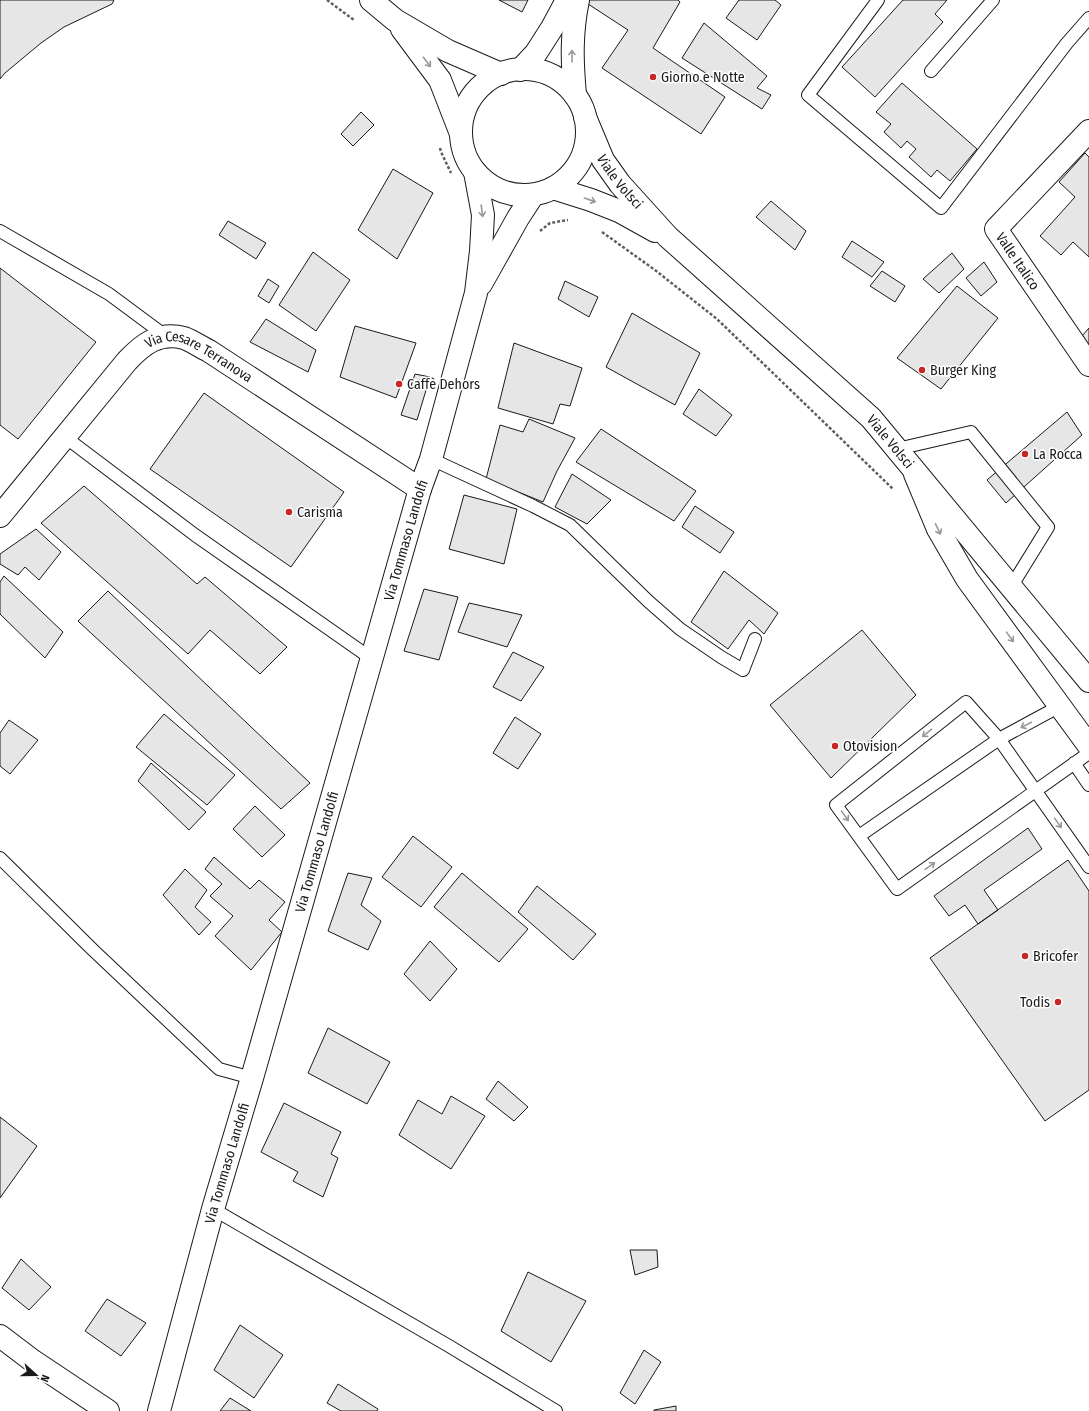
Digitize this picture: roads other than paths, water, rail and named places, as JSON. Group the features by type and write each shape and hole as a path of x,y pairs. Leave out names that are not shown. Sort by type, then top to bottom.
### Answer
{"street":[{"name":"Viale Volsci","path":"371,0 395,20 448,51 510,72"},
{"path":"510,72 536,53 567,0"},
{"path":"575,95 572,49 573,22 578,0"},
{"name":"Viale Volsci","path":"395,20 440,80 461,134 465,154 475,172 492,186 511,194 532,195 553,188 567,179 578,166 585,150 587,134 585,117"},
{"name":"Viale Volsci","path":"461,134 464,115 472,98 485,84 510,72 536,70 551,75 564,83 575,95 581,105 603,160 620,184 668,238 871,418 1087,678"},
{"name":"Valle Italico","path":"1089,131 996,229 1089,365"},
{"name":"Via Tommaso Landolfi","path":"159,1411 214,1209 420,489 431,459 476,294 481,252 483,215 475,172"},
{"name":"Viale Volsci","path":"553,188 591,200 618,211 668,238"},
{"name":"Via Tommaso Landolfi","path":"476,294 532,195"},
{"name":"Via Cesare Terranova","path":"0,516 126,360 148,342 157,338 176,336 209,351 420,489"},
{"path":"912,467 938,529 967,578 1089,746"},
{"path":"0,1336 33,1361 108,1411"},
{"path":"0,1344 33,1361"}],"lane":[{"path":"878,0 808,95 941,208 1067,43 1089,18"},
{"path":"931,71 993,0"},
{"path":"0,231 109,294 168,337"},
{"path":"897,449 971,432 976,438 1048,527 1011,587"},
{"path":"65,437 195,535 372,659"},
{"path":"431,459 534,506 570,525 648,601 680,629 743,670 756,639"},
{"path":"1089,753 1074,763 1035,791 897,889 836,805 966,702 999,739 1035,791 1089,867"},
{"path":"859,836 999,739 1060,706"},
{"path":"1074,763 1089,785"},
{"path":"0,858 93,950 219,1068 252,1078"},
{"path":"214,1209 449,1346 556,1411"}],"place":[{"name":"Giorno e Notte","path":"653,77"},
{"name":"Burger King","path":"922,370"},
{"name":"Caffè Dehors","path":"399,384"},
{"name":"La Rocca","path":"1025,454"},
{"name":"Carisma","path":"289,512"},
{"name":"Otovision","path":"835,746"},
{"name":"Bricofer","path":"1025,956"},
{"name":"Todis","path":"1058,1002"}]}
